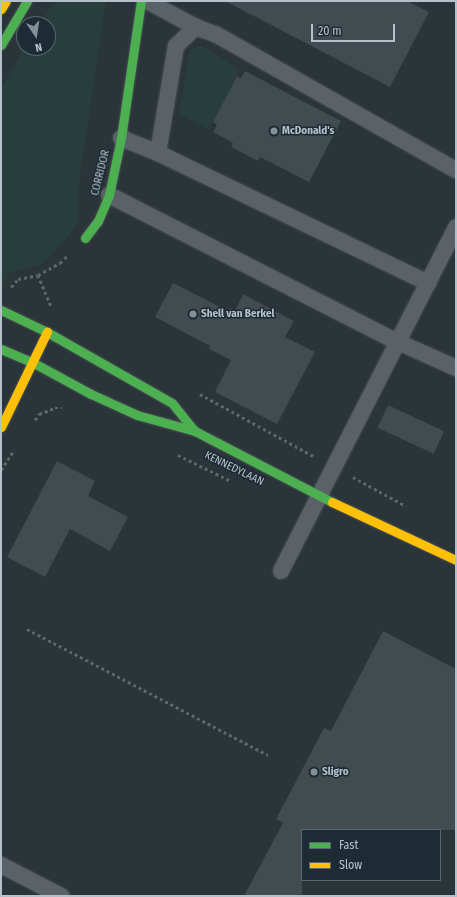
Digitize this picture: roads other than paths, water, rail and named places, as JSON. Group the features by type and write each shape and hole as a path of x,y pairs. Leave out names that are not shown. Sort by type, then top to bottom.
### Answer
{"street":[{"path":"1,9 6,1"},
{"path":"1,45 27,1"},
{"name":"CORRIDOR","path":"85,238 98,221 109,195 121,138 141,1"},
{"name":"KENNEDYLAAN","path":"1,310 47,332 172,403 195,431"},
{"path":"1,427 47,332"},
{"name":"KENNEDYLAAN","path":"1,349 32,362 91,394 137,415 195,431 320,496 456,560"}],"lane":[{"path":"147,1 196,27 217,35 456,170"},
{"path":"158,153 176,46 196,27"},
{"path":"121,138 158,153 428,283"},
{"path":"109,195 398,342 456,368"},
{"path":"281,571 456,227"},
{"path":"1,865 60,896"}],"place":[{"name":"McDonald's","path":"274,131"},
{"name":"Shell van Berkel","path":"193,314"},
{"name":"Sligro","path":"314,772"}]}
